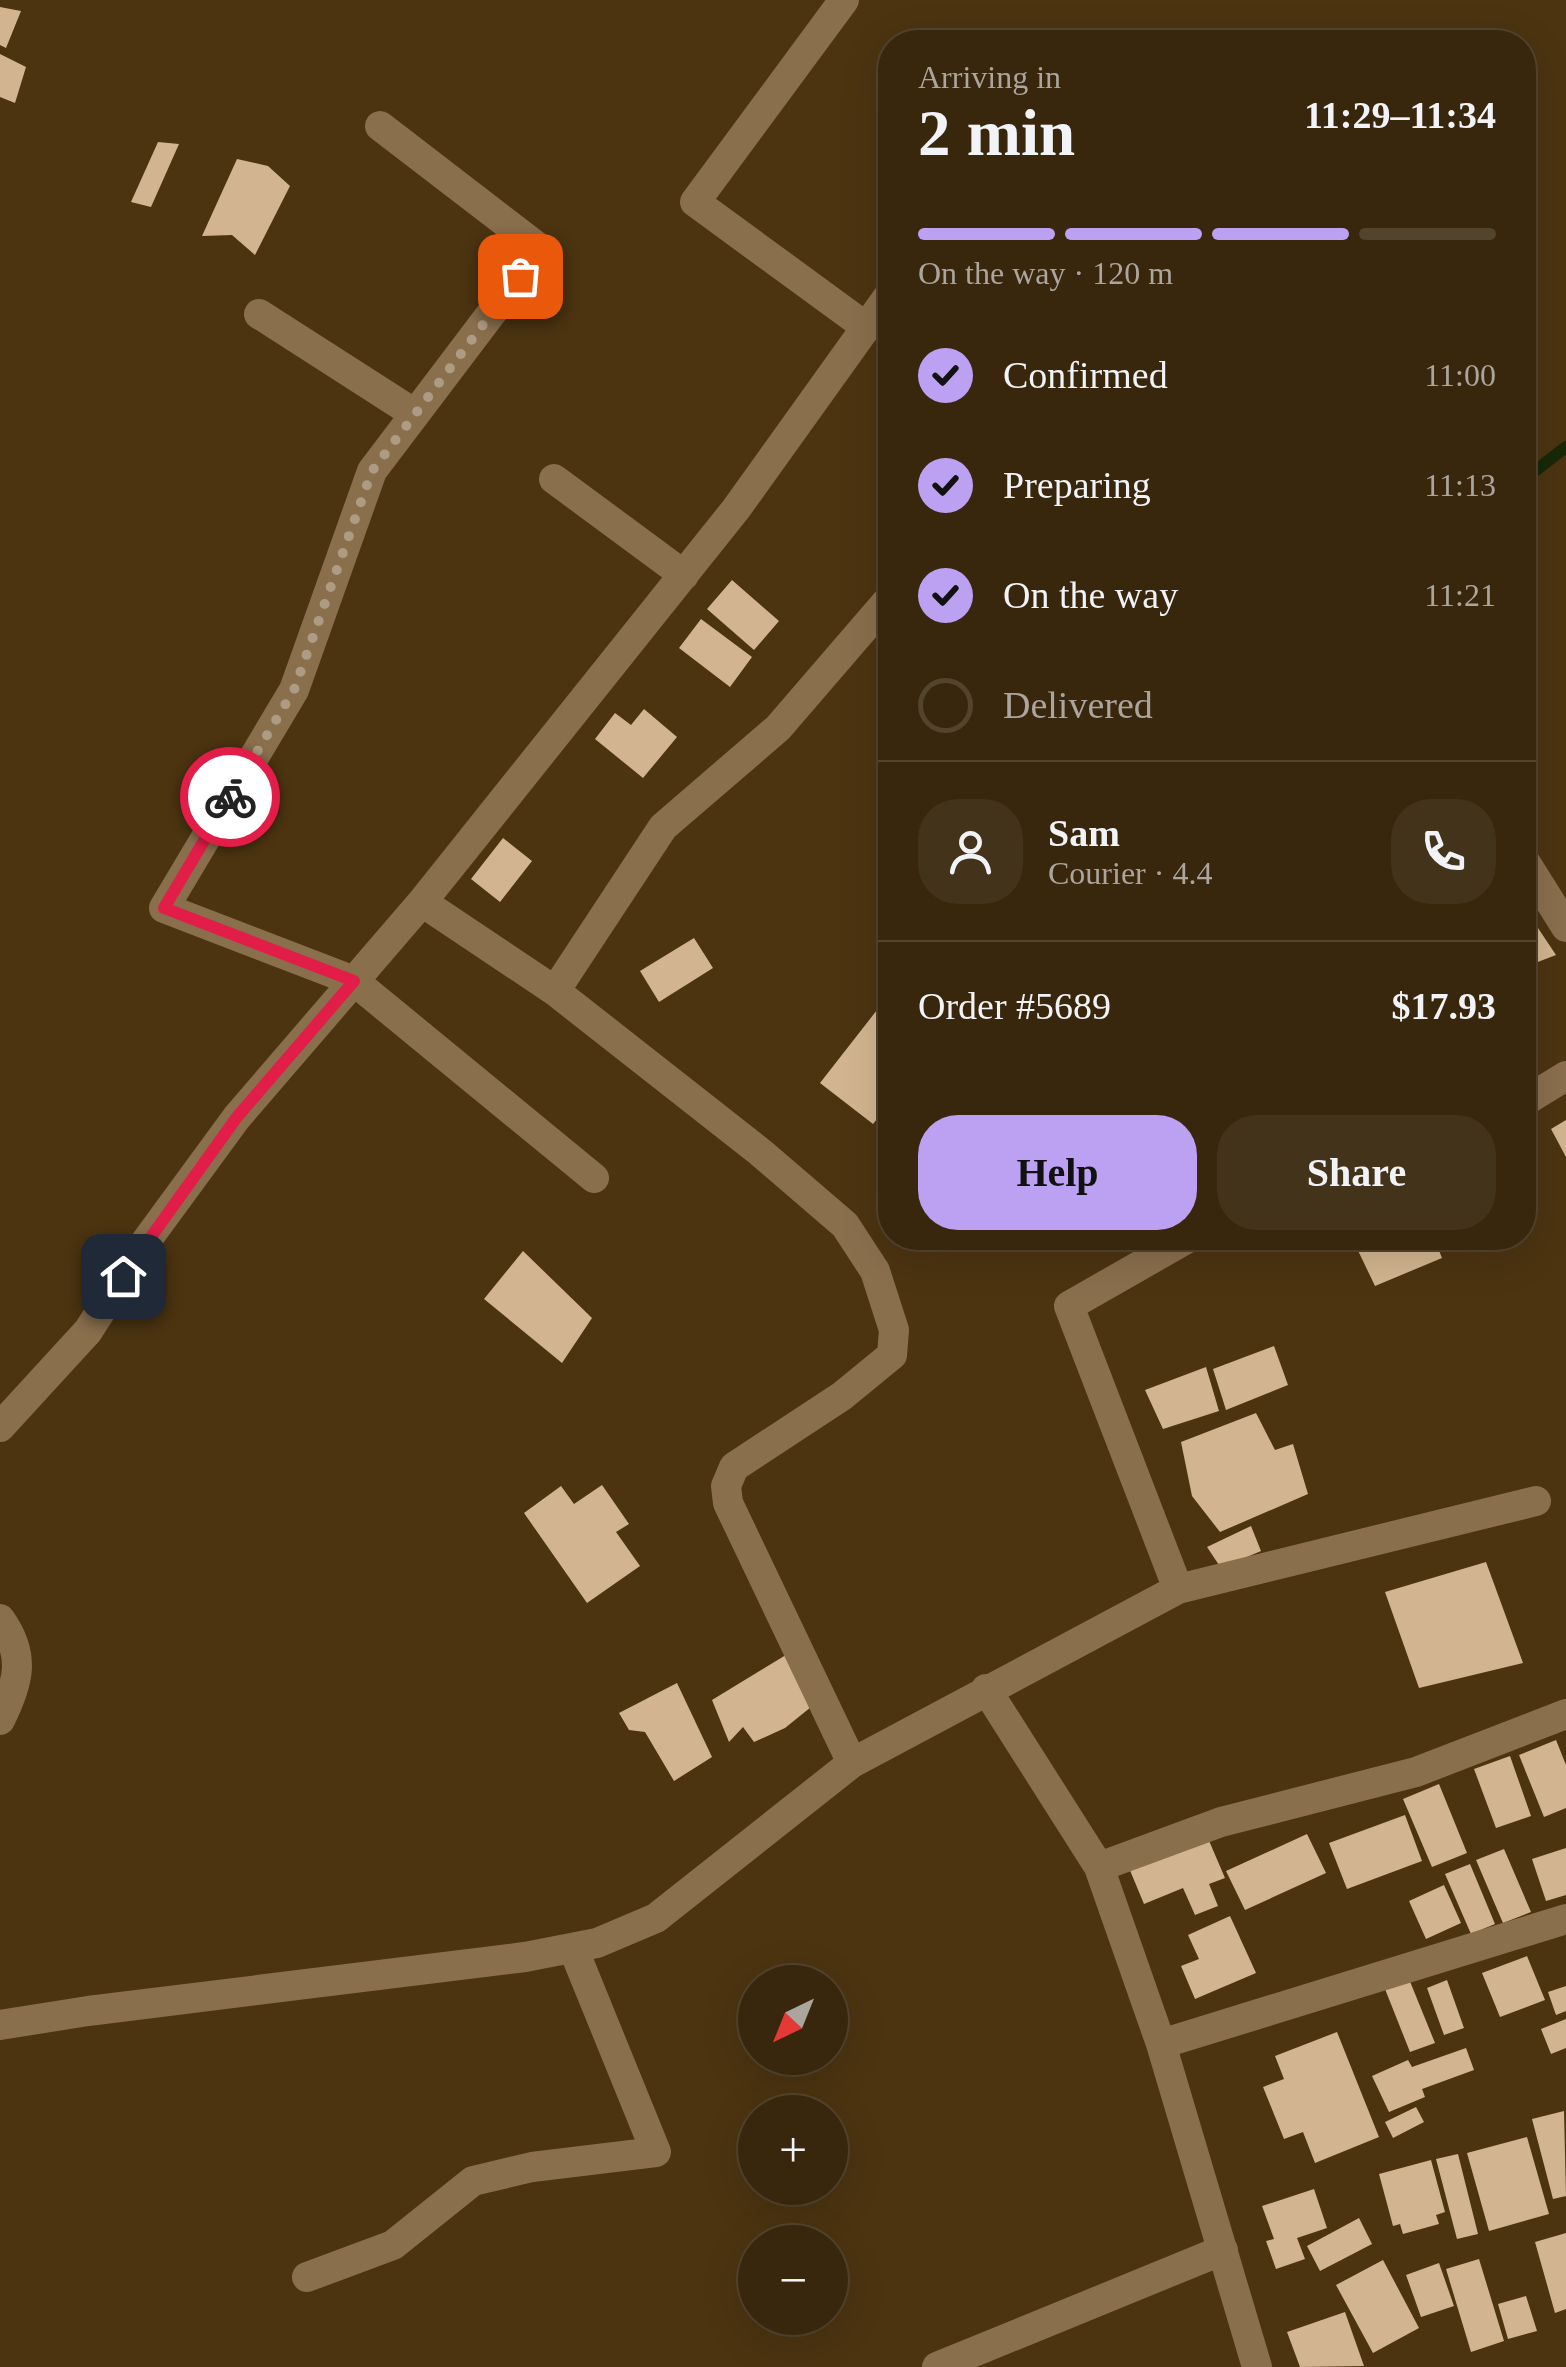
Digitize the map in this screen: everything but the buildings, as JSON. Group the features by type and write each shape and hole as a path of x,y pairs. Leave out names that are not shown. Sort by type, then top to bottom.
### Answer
{"street":[{"path":"844,0 695,202 866,327"},
{"path":"380,126 540,249 372,471 294,690 164,908 354,981 594,1178"},
{"path":"0,1427 88,1331 140,1248 237,1117 422,902 684,575 878,310"},
{"path":"259,314 415,414"},
{"path":"554,479 684,575"},
{"path":"555,991 662,827 778,728 878,612"},
{"path":"1536,880 1566,928"},
{"path":"422,902 555,991 760,1152 846,1225 875,1271 894,1330 892,1355 842,1396 756,1448 734,1467 726,1486 728,1503 852,1762"},
{"path":"1536,1094 1566,1076"},
{"path":"1167,1250 1069,1306 1178,1590"},
{"path":"0,2026 88,2010 597,1943 656,1918 852,1762 1178,1590 1536,1501"},
{"path":"0,1619 15,1640 17,1686 0,1720"},
{"path":"986,1689 1099,1867 1161,2044 1257,2367"},
{"path":"1099,1867 1221,1822 1416,1772 1566,1714"},
{"path":"1161,2044 1566,1920"},
{"path":"307,2276 393,2245 473,2180 532,2167 656,2152 573,1948"},
{"path":"938,2367 1224,2250"}],"waterway":[{"path":"1536,470 1566,447"}],"way so far":[{"path":"230,797 294,690 372,471 520,276"}],"route":[{"path":"123,1276 237,1117 354,981 164,908 230,797"}]}
